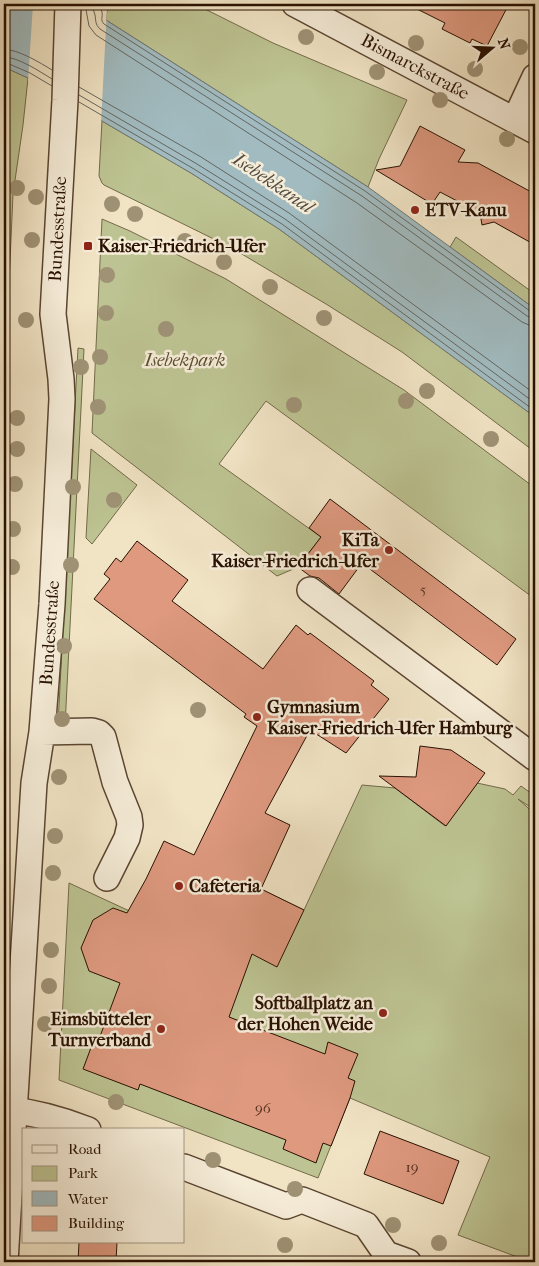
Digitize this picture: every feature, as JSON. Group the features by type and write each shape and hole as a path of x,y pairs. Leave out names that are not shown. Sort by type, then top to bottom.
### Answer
{"street":[{"name":"Bundesstraße","path":"5,1262 9,1110 34,783 42,732 52,604 61,416 61,379 53,314 63,144 68,4"},
{"name":"Bismarckstraße","path":"295,4 525,125"},
{"path":"525,125 535,77"},
{"path":"310,590 535,758"},
{"path":"42,732 92,731 99,733 103,737 112,775 127,810 130,824 127,838 107,878"},
{"path":"9,1110 57,1118 83,1128"},
{"path":"185,1167 286,1206 302,1200 366,1225 386,1254 408,1262"}],"green space":[{"path":"110,4 153,4 161,8 164,4 195,4 273,43 407,100 368,187 106,20 107,8 109,9"},
{"path":"4,67 28,78 13,194 4,396"},
{"path":"102,121 191,173 279,229 535,417 535,452 402,352 326,304 230,247 104,185 99,176"},
{"name":"Isebekpark","path":"102,219 226,279 404,390 535,488 535,599 266,401 219,464 321,537 298,567 277,576 92,433"},
{"path":"456,237 535,294 535,309 450,247"},
{"path":"78,348 84,349 65,726 58,724"},
{"path":"91,449 137,485 92,544 86,538"},
{"path":"477,783 505,789 513,795 521,786 535,796 535,810 518,799 535,814 535,1262 458,1235 490,1157 350,1098 318,1178 59,1080 69,883 190,939 224,871 304,910 362,785 395,788 445,826"}],"water":[{"name":"Isebekkanal","path":"4,4 100,4 107,8 106,20 368,187 535,309 535,417 279,229 191,173 28,78 4,67"}],"pier":[{"path":"33,4 100,4 107,8 101,123 28,81"}],"building":[{"path":"407,4 509,4 487,46 472,39 470,43 442,29 445,23"},
{"path":"420,126 465,150 458,162 478,163 535,194 535,245 494,222 482,225 480,213 440,192 432,204 376,170 400,166"},
{"path":"330,499 516,639 497,665 362,563 339,594 319,578 310,576 298,567 321,537 309,528"},
{"path":"137,541 188,580 172,601 263,669 296,625 308,635 310,633 374,681 371,685 389,699 346,753 310,730 265,813 290,825 261,889 304,910 277,967 252,954 229,1017 325,1054 328,1042 358,1054 348,1078 355,1081 350,1098 331,1146 323,1143 316,1163 283,1149 286,1140 140,1084 138,1090 83,1069 95,1037 99,1039 120,983 89,971 81,948 93,920 113,908 127,913 164,841 194,855 257,726 244,717 246,714 94,599 110,579 104,574 116,558 121,562"},
{"path":"420,746 451,750 485,773 446,826 379,776 416,777"},
{"path":"380,1131 459,1161 443,1204 364,1174"},
{"path":"79,1244 117,1244 116,1262 78,1262"}],"place":[{"name":"ETV-Kanu","path":"415,210"},
{"name":"Kaiser-Friedrich-Ufer","path":"88,246"},
{"name":"KiTa Kaiser-Friedrich-Ufer","path":"389,550"},
{"name":"Gymnasium Kaiser-Friedrich-Ufer Hamburg","path":"257,717"},
{"name":"Cafeteria","path":"179,886"},
{"name":"Softballplatz an der Hohen Weide","path":"383,1013"},
{"name":"Eimsbütteler Turnverband","path":"161,1029"}]}
